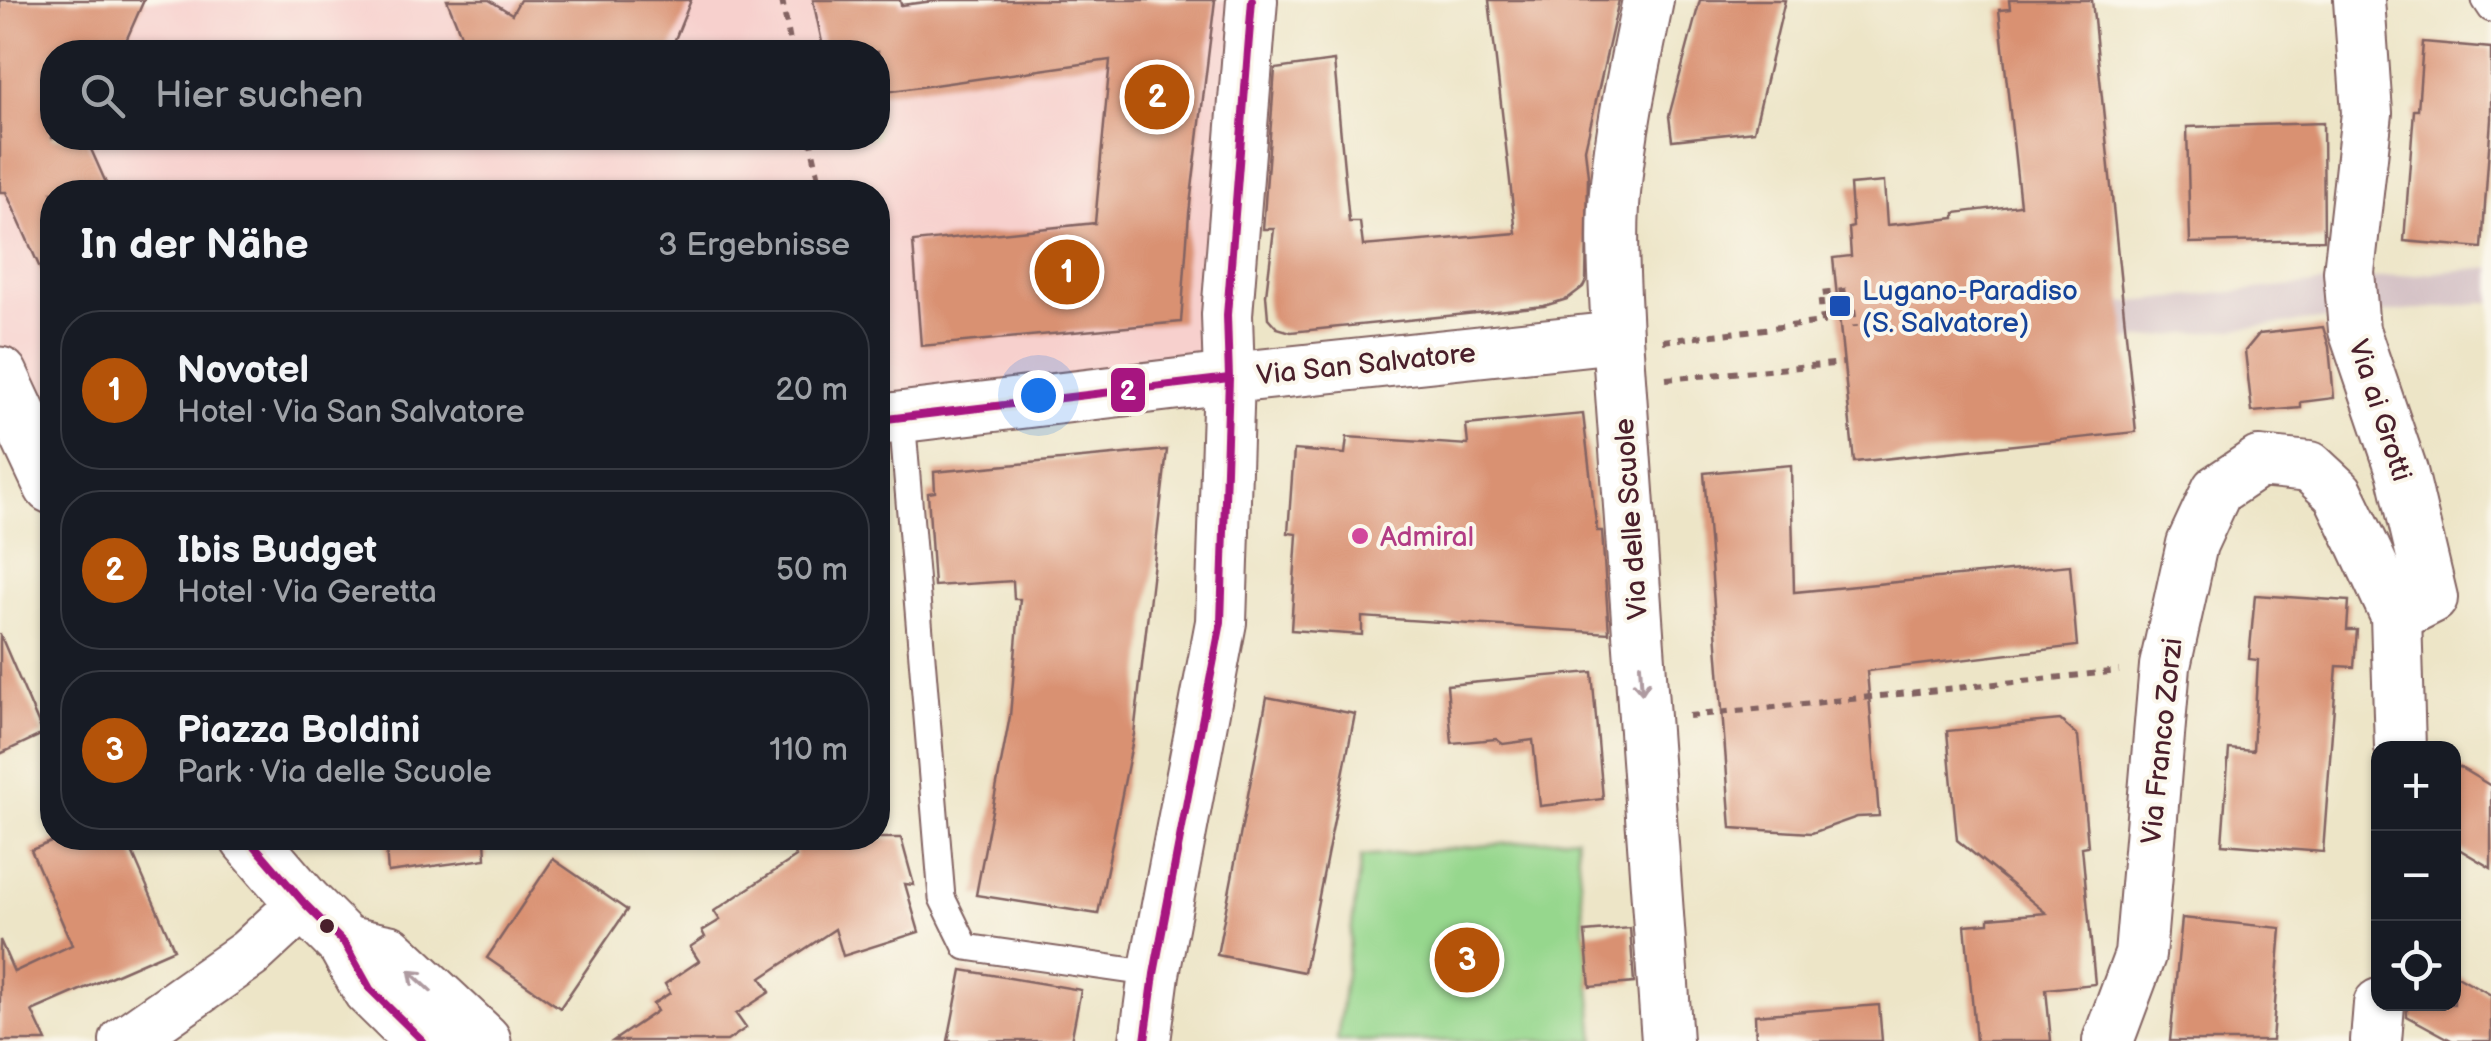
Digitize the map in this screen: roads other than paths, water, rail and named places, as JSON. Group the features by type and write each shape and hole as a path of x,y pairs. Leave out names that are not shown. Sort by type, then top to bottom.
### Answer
{"main road":[{"path":"0,375 40,460"},
{"path":"258,850 345,944 370,989 423,1041"},
{"path":"345,944 390,953 483,1041"}],"street":[{"path":"1145,1041 1154,974 1221,622 1229,378 1227,314 1252,0"},
{"name":"Via delle Scuole","path":"1648,0 1626,106 1615,186 1617,337 1667,1041"},
{"name":"Via ai Grotti","path":"2359,0 2367,113 2349,272 2354,330 2402,471 2432,598 2396,616"},
{"name":"Via San Salvatore","path":"890,418 1617,337"},
{"name":"Via Franco Zorzi","path":"2108,1041 2140,955 2165,666 2192,544 2218,490 2259,462 2310,467 2338,493 2396,616 2400,741"},
{"path":"125,1041 249,954 304,904"},
{"path":"2376,1041 2379,1011"}],"lane":[{"path":"2484,0 2491,9"},
{"path":"890,418 942,898 966,948 1154,974"}],"place":[{"name":"Ibis Budget","path":"1157,97"},
{"name":"Novotel","path":"1067,272"},
{"name":"Lugano-Paradiso (S. Salvatore)","path":"1840,306"},
{"name":"Admiral","path":"1360,536"},
{"name":"Piazza Boldini","path":"1467,960"}]}
